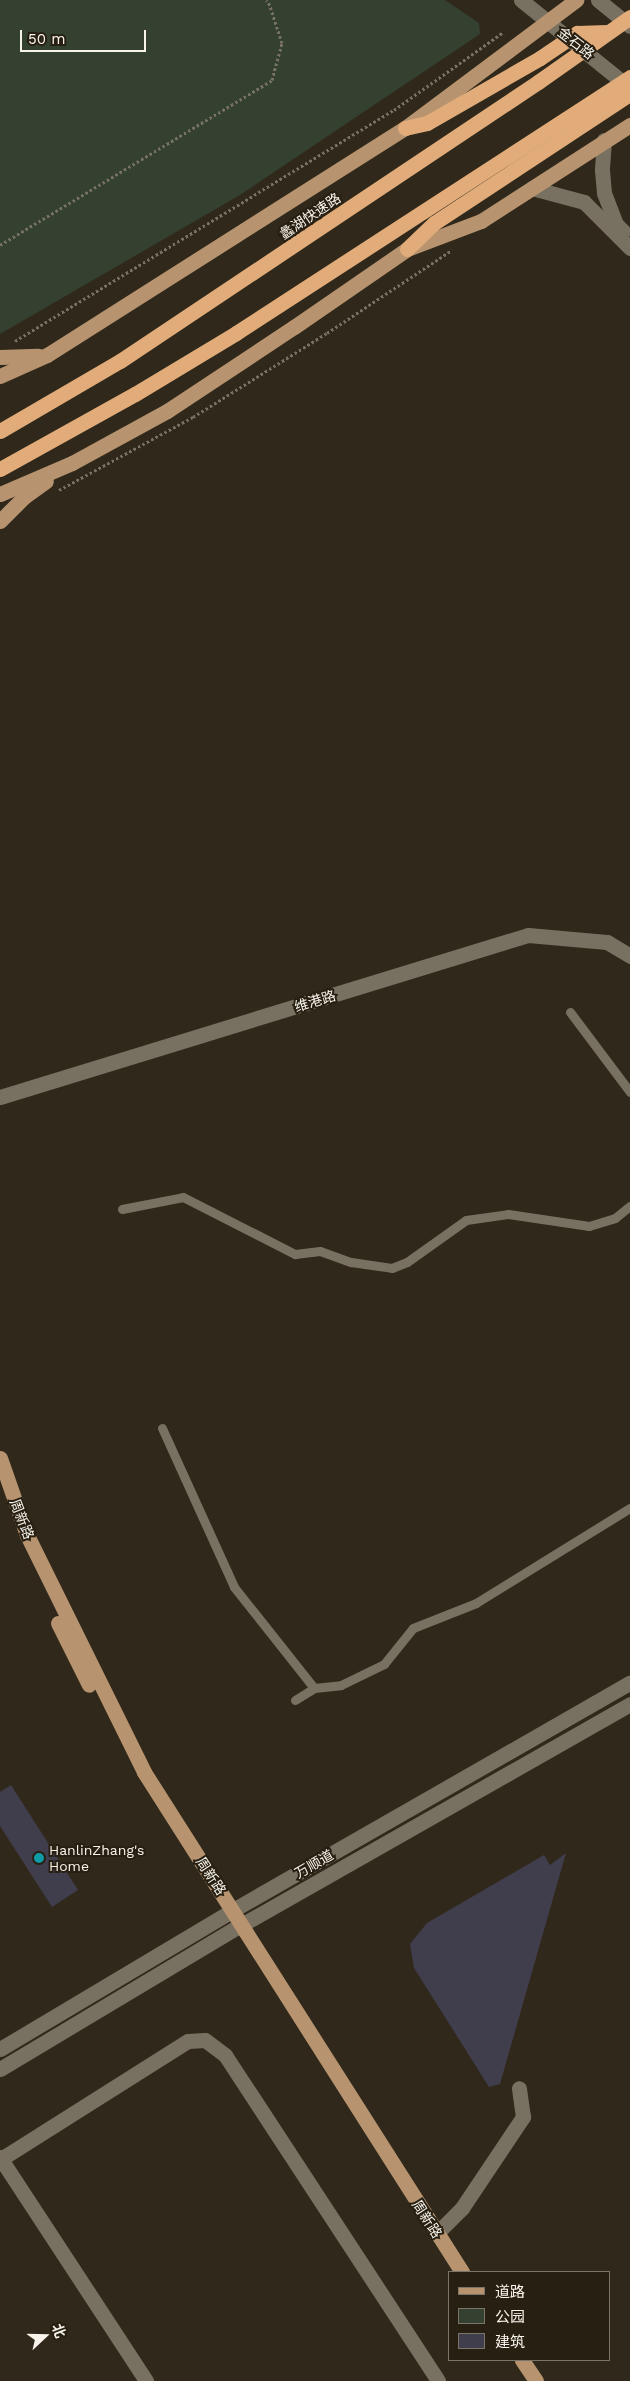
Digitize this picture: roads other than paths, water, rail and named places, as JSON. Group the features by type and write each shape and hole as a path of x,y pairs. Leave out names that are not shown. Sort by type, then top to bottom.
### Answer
{"highway":[{"name":"蠡湖快速路","path":"0,431 136,351 513,99 630,17"},
{"path":"405,128 427,123 540,58 577,33 607,32"},
{"path":"0,469 135,394 236,333 630,77"},
{"path":"407,249 434,223 630,94"}],"main road":[{"path":"0,376 48,356 405,128 576,0"},
{"path":"1,493 72,463 167,411 407,249 481,221 630,125"},
{"path":"4,351 48,356"},
{"path":"0,521 24,497 72,463"},
{"name":"周新路","path":"0,1458 27,1535 144,1772 238,1926 454,2271"},
{"name":"周新路","path":"0,1486 18,1536 75,1660 137,1776 230,1912"},
{"name":"周新路","path":"238,1926 461,2271"},
{"path":"513,2361 526,2381"},
{"path":"523,2361 536,2381"}],"street":[{"name":"金石路","path":"521,0 630,88"},
{"path":"598,0 630,26"},
{"path":"604,140 602,170 604,193 616,224 630,238"},
{"path":"532,188 584,202 630,248"},
{"name":"维港路","path":"0,1089 527,926 612,934 630,946"},
{"name":"维港路","path":"0,1098 528,935 607,942 630,956"},
{"name":"万顺道","path":"0,2050 230,1912 630,1684"},
{"name":"万顺道","path":"0,2069 238,1926 630,1704"},
{"path":"146,2381 1,2158 188,2041 205,2040 225,2055 438,2381"},
{"path":"436,2234 462,2208 522,2117 520,2088"}],"lane":[{"path":"570,1012 630,1092"},
{"path":"122,1209 184,1196 295,1254 320,1251 351,1262 392,1268 408,1262 466,1220 508,1214 589,1226 615,1218 630,1206"},
{"path":"162,1428 234,1587 314,1688"},
{"path":"295,1700 314,1688 341,1685 384,1664 413,1628 476,1603 630,1508"}],"place":[{"name":"HanlinZhang's Home","path":"39,1858"}]}
